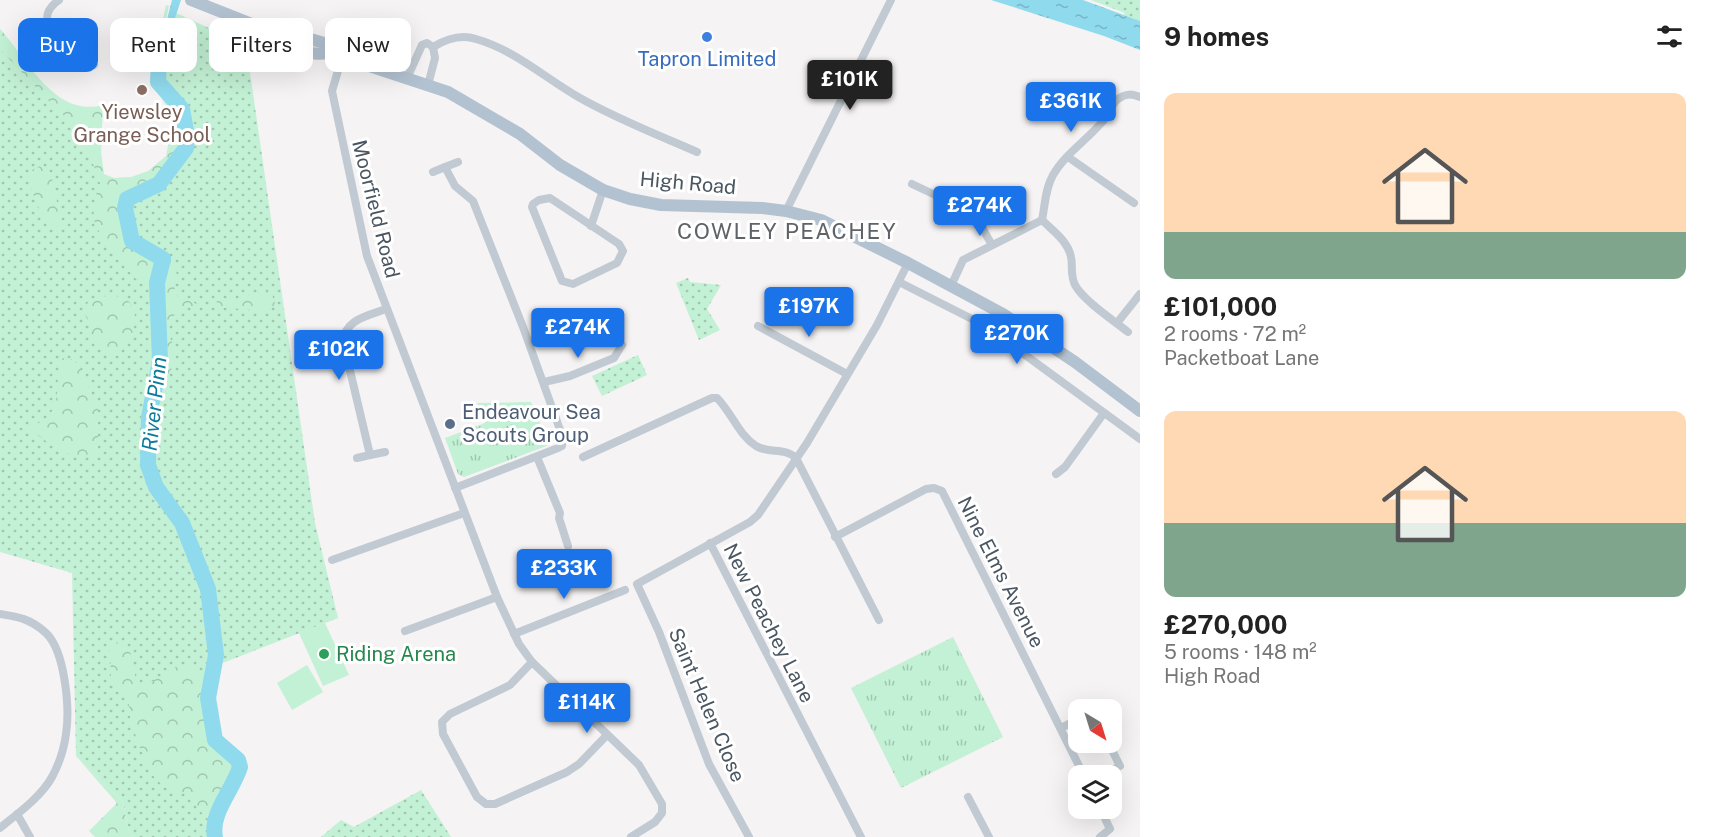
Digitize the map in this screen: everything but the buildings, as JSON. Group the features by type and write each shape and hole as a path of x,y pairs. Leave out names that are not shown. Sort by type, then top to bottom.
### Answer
{"main road":[{"name":"High Road","path":"191,0 290,39 296,48 325,54"},
{"name":"High Road","path":"388,72 448,92 520,134 560,165 603,190 630,199 661,205 786,211 821,220 1003,314 1066,356 1140,411"}],"street":[{"path":"47,18 48,12 59,0"},
{"path":"786,211 891,0"},
{"path":"433,47 447,39 465,36 487,42 506,51 581,99 697,152"},
{"path":"407,78 422,45 427,43 433,47 435,58 428,85"},
{"name":"Moorfield Road","path":"334,72 332,91 364,244 386,309 497,597 524,654 639,765 662,804 662,813 655,822 631,837"},
{"path":"1042,220 1048,187 1053,175 1077,146 1105,119 1118,99 1127,94 1140,97"},
{"path":"1068,157 1134,202"},
{"path":"433,172 458,162"},
{"path":"445,167 455,186 473,201 544,382 563,441 560,447 455,488"},
{"path":"912,184 969,211 992,245"},
{"path":"591,226 603,190"},
{"path":"550,198 591,226 619,244 623,251 621,257 617,263 573,284 567,284 559,277 532,207 533,204 550,198"},
{"path":"951,286 963,260 1042,220"},
{"path":"1042,220 1064,241 1071,257 1072,277 1077,288 1128,332"},
{"name":"New Peachey Lane","path":"861,837 710,543 750,522 758,515 796,458 877,325 908,263"},
{"path":"899,282 974,320 1140,438"},
{"path":"1117,323 1140,294"},
{"path":"370,455 343,341 349,325 386,309"},
{"path":"758,326 847,374"},
{"path":"544,382 570,376 614,358 622,345"},
{"path":"583,457 715,398 720,400 753,444 761,449 787,452 796,458 879,620"},
{"path":"1056,474 1065,467 1104,413"},
{"path":"357,458 385,452"},
{"path":"537,457 560,513 559,518 568,546"},
{"name":"Nine Elms Avenue","path":"835,537 926,489 934,488 942,491 1079,765"},
{"path":"332,560 464,513"},
{"name":"Saint Helen Close","path":"710,543 637,584 659,632 709,764 749,837"},
{"path":"514,633 625,590"},
{"path":"405,631 497,597"},
{"path":"0,614 24,618 46,633 61,662 67,713 63,749 51,779 45,788 0,828"},
{"path":"532,662 510,685 450,714 442,722 443,734 477,797 486,804 495,804 567,772 579,764 607,735"},
{"path":"1061,728 1068,724"},
{"path":"968,797 989,837"},
{"path":"17,814 30,837"},
{"path":"1100,837 1110,829 1105,819"}],"green space":[{"path":"1091,0 1140,0 1140,21 1124,15 1125,13"},
{"path":"166,5 169,6 166,18 163,18"},
{"path":"176,13 187,18 174,18"},
{"path":"197,23 209,28 209,72 250,72 315,523 338,618 215,666 211,698 218,738 239,756 243,767 217,827 219,837 132,837 123,802 76,756 72,573 0,552 0,43 18,61 18,72 30,72 56,98 101,119 101,179 166,175 149,190 159,183 176,165 187,144 187,129 182,110 160,81 162,72 197,72"},
{"path":"0,29 18,52 18,68 0,49"},
{"path":"22,72 34,72 56,95 70,103 86,107 103,105 101,152 104,174 114,178 131,177 148,171 166,156 171,114 153,84 153,72 156,72 155,82 181,109 186,137 185,148 159,183 127,199 125,208 132,241 163,259 157,283 136,279 105,245 93,218 100,183 92,161 73,122 59,112"},
{"path":"40,166 50,172 52,179 61,220 61,225 55,227 49,225 45,219 31,184 32,170"},
{"path":"167,254 178,276 176,295 197,306 181,308 170,322 169,333 176,360 172,367 164,402 155,415 164,363 159,304"},
{"path":"688,278 690,282 721,285 707,309 720,330 699,340 676,283"},
{"path":"262,291 271,292 275,303 273,307 263,311 218,307 216,304 217,301 237,300"},
{"path":"112,295 128,301 134,310 135,317 129,341 112,357 105,355 89,326 84,309 90,299"},
{"path":"638,355 647,375 602,396 592,376"},
{"path":"60,358 71,359 79,365 98,408 98,454 78,456 69,454 52,445 28,427 40,422 53,409"},
{"path":"531,402 549,445 464,477 458,474 445,438 485,423 477,403"},
{"name":"Riding Arena","path":"325,623 349,675 323,686 299,633"},
{"path":"953,637 1003,737 901,788 851,688"},
{"path":"126,641 138,690 179,665 190,664 213,691 211,698 218,738 239,756 243,767 216,827 186,794 171,790 154,777 138,744 130,716 128,697 111,680 110,649 117,642"},
{"name":"Riding Arena","path":"307,665 323,692 292,710 277,683"},
{"path":"76,756 123,802 132,837 95,837 89,831 117,803"},
{"path":"421,790 451,837 321,837 341,820 354,827"}],"water":[{"path":"172,0 181,0 175,18 167,18"},
{"path":"991,0 1083,0 1140,21 1140,50 1104,36"},
{"path":"156,72 162,72 160,81 155,82"}],"waterway":[{"name":"River Pinn","path":"158,72 158,82 182,109 187,136 186,148 159,184 127,199 125,208 132,241 163,259 157,283 160,361 149,417 148,465 156,487 182,523 208,589 216,655 208,698 215,740 238,760 240,767 219,810 214,828 215,837"}],"place":[{"name":"Tapron Limited","path":"707,37"},
{"name":"Yiewsley Grange School","path":"142,90"},
{"name":"Endeavour Sea Scouts Group","path":"450,424"},
{"name":"Riding Arena","path":"324,654"}],"district":[{"name":"COWLEY PEACHEY","path":"787,231"}]}
